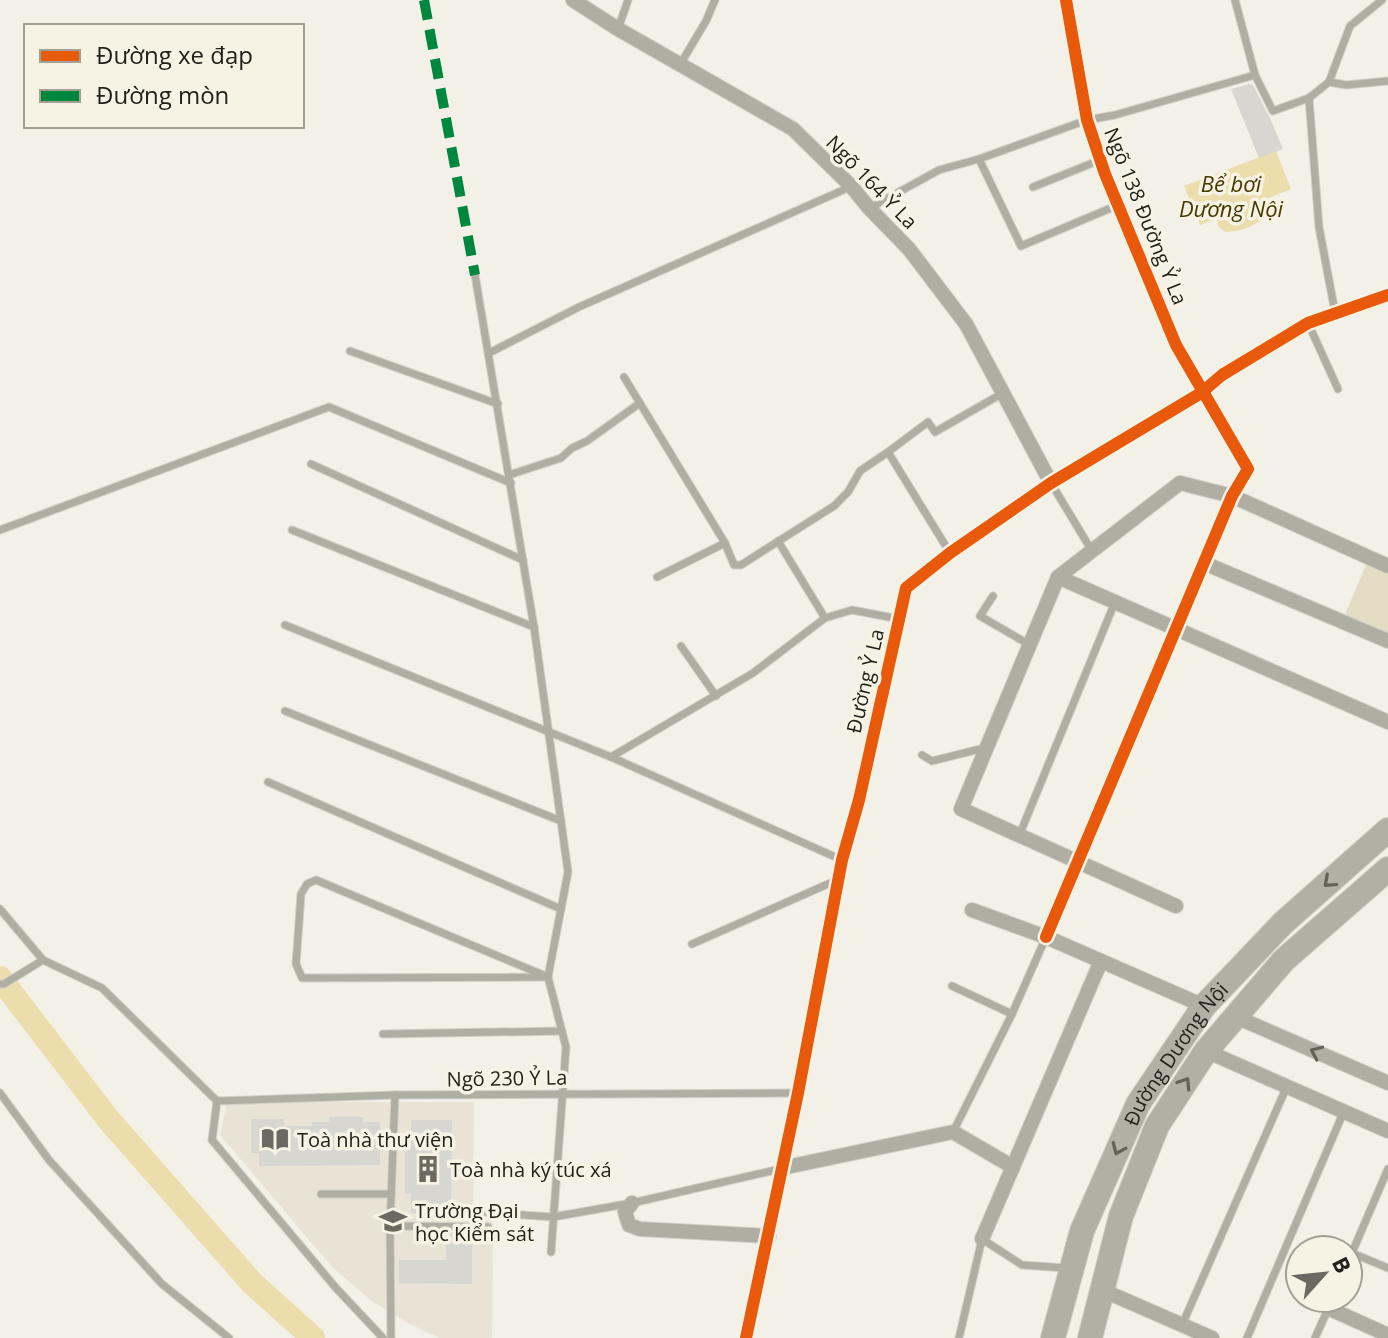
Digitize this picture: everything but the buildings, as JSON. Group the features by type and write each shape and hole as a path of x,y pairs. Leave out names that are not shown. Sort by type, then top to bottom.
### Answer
{"main road":[{"name":"Đường Dương Nội","path":"1053,1338 1082,1231 1138,1104 1204,1006 1283,923 1385,840"},
{"name":"Đường Dương Nội","path":"1090,1338 1121,1216 1157,1126 1206,1051 1284,960 1388,869"}],"street":[{"name":"Ngõ 164 Ỷ La","path":"573,0 793,129 851,186 909,249 966,324 1051,483"},
{"name":"Ngõ 138 Đường Ỷ La","path":"1066,0 1087,120 1100,160 1176,345 1201,393 1248,469 1232,496"},
{"name":"Đường Ỷ La","path":"746,1338 798,1093 842,860 859,800 906,588 950,553 1051,483 1201,393 1222,375 1308,323 1388,295"},
{"path":"1176,906 961,809 1058,577 1180,483 1232,496 1388,566"},
{"path":"1046,937 1232,496"},
{"path":"1204,563 1388,641"},
{"path":"1058,577 1384,715"},
{"path":"972,910 1046,937 1204,1006"},
{"path":"982,1239 1101,961"},
{"path":"1236,1017 1388,1083"},
{"path":"1206,1051 1388,1131"},
{"path":"782,1168 953,1132 1013,1167"},
{"path":"632,1203 625,1212 629,1225 640,1229 769,1236"},
{"path":"1102,1290 1212,1338"},
{"path":"1350,1314 1388,1335"}],"lane":[{"path":"618,29 628,0"},
{"path":"681,63 715,0"},
{"path":"1235,0 1255,75 1273,111 1309,98 1329,82 1350,26 1379,1"},
{"path":"869,208 939,170 1087,120 1115,115 1255,75"},
{"path":"1329,82 1346,85 1388,81"},
{"path":"1309,98 1319,227 1335,312"},
{"path":"979,159 1021,246 1118,205"},
{"path":"1033,187 1100,160"},
{"path":"489,353 579,307 851,186"},
{"path":"475,275 534,627 568,872 548,977 566,1047 551,1252"},
{"path":"1308,323 1338,389"},
{"path":"350,351 498,404"},
{"path":"624,377 725,543 734,565 738,566 841,500 860,471 928,422 935,432 1003,393"},
{"path":"0,530 329,407 510,479 561,458 640,403"},
{"path":"888,452 950,553"},
{"path":"311,464 523,560"},
{"path":"1051,483 1092,551"},
{"path":"292,530 534,627"},
{"path":"778,541 825,618"},
{"path":"657,577 725,543"},
{"path":"993,596 980,616 1030,645"},
{"path":"1019,836 1115,602"},
{"path":"611,757 753,673 825,618 852,610 899,619"},
{"path":"285,625 611,757 842,860"},
{"path":"681,646 716,696"},
{"path":"285,711 561,821"},
{"path":"922,755 932,761 986,748"},
{"path":"268,782 561,909"},
{"path":"692,944 839,879"},
{"path":"316,880 548,977 302,978 296,964 301,894 307,884 316,880"},
{"path":"0,909 43,960 102,988 217,1101 212,1140 336,1288 383,1338"},
{"path":"953,1132 1012,1014 1046,937"},
{"path":"0,984 43,960"},
{"path":"952,986 1012,1014"},
{"path":"383,1034 562,1031"},
{"path":"1182,1325 1287,1086"},
{"path":"0,1093 49,1160 162,1284 229,1338"},
{"name":"Ngõ 230 Ỷ La","path":"217,1101 395,1095 798,1093"},
{"path":"391,1338 390,1226 395,1095"},
{"path":"1247,1338 1344,1111"},
{"path":"480,1212 553,1217 632,1203 782,1168"},
{"path":"1360,1234 1388,1169"},
{"path":"1378,1192 1388,1196"},
{"path":"321,1194 391,1194"},
{"path":"390,1226 488,1227"},
{"path":"959,1338 982,1239 1022,1265 1072,1268"},
{"path":"1364,1258 1388,1268"},
{"path":"1315,1338 1325,1314"}],"shaded area":[{"path":"1369,558 1388,567 1388,640 1343,619"},
{"name":"Trường Đại học Kiểm sát","path":"227,1102 474,1102 473,1216 493,1215 492,1338 439,1338 372,1301 333,1268 220,1135"}],"water":[{"name":"Bể bơi Dương Nội","path":"1276,151 1291,189 1259,202 1263,208 1263,218 1250,227 1231,232 1225,232 1218,226 1217,218 1200,225 1184,186"}],"waterway":[{"path":"0,978 108,1119 252,1283 313,1338"}],"marked path":[{"path":"424,0 475,275"}],"cycle path":[{"path":"1046,937 1232,496 1248,469 1176,345 1105,174 1087,120 1066,0"},
{"path":"746,1338 798,1093 842,860 859,800 906,588 950,553 1051,483 1201,393 1222,375 1308,323 1388,295"}],"place":[{"name":"Toà nhà thư viện","path":"275,1139"},
{"name":"Toà nhà ký túc xá","path":"428,1169"},
{"name":"Trường Đại học Kiểm sát","path":"393,1221"}]}
